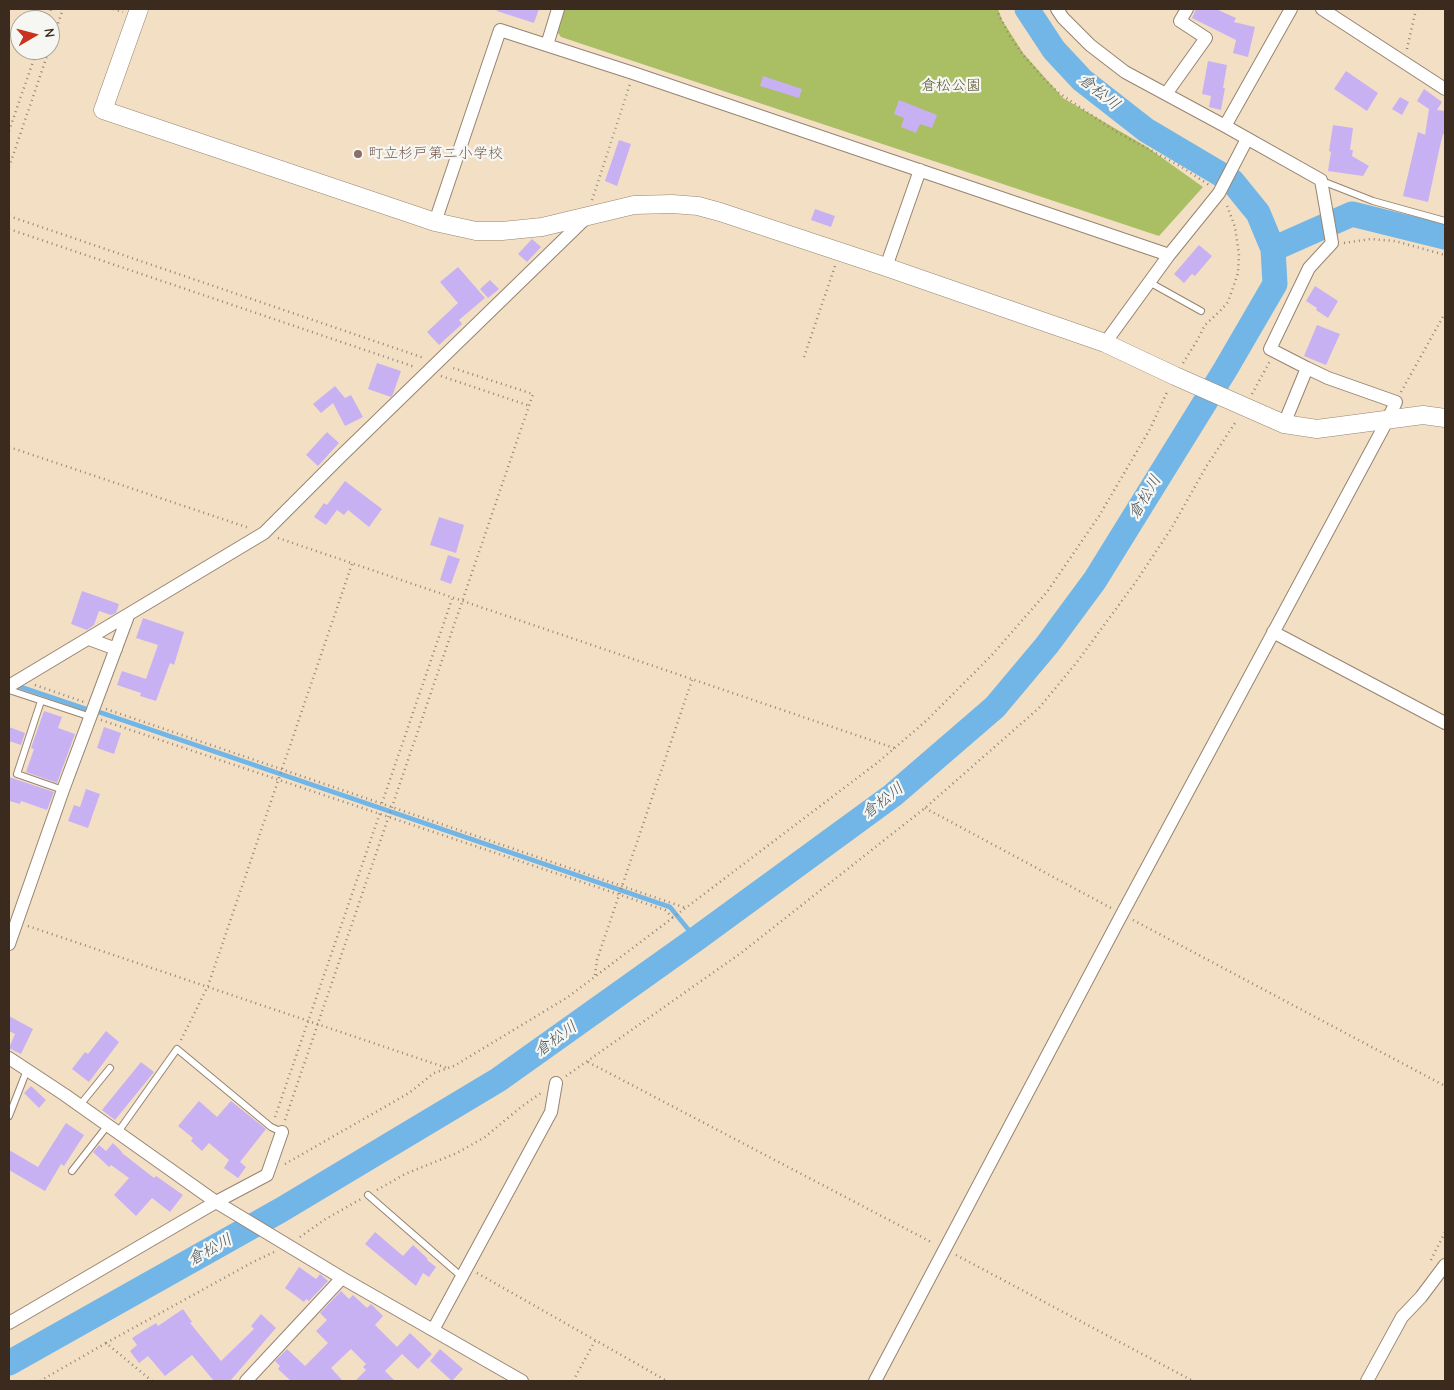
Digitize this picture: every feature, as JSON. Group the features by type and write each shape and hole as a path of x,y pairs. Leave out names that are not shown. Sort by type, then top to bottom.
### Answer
{"street":[{"path":"139,9 104,110 435,222 476,231 502,231 542,226 634,205 672,204 698,206 886,266 1105,343 1284,424 1317,429 1423,414 1445,418"},
{"path":"547,45 558,9"},
{"path":"875,1381 1396,402 1328,378 1270,349 1309,268 1332,243 1320,180 1125,72 1090,45 1063,18 1057,9"},
{"path":"1166,94 1206,38 1180,21 1187,9"},
{"path":"1225,126 1291,9"},
{"path":"1322,9 1445,89"},
{"path":"435,222 500,30 634,73 1169,255"},
{"path":"1105,343 1169,255 1219,194 1247,138"},
{"path":"886,266 920,170"},
{"path":"12,685 264,534 340,456 589,215"},
{"path":"1284,424 1307,368"},
{"path":"9,944 12,921 128,616"},
{"path":"1273,632 1445,723"},
{"path":"89,639 116,650"},
{"path":"9,1058 80,1105 216,1202 519,1381"},
{"path":"433,1330 551,1112 556,1083"},
{"path":"9,1323 216,1202 267,1175 276,1129"},
{"path":"1367,1381 1402,1317 1421,1298 1445,1265"},
{"path":"246,1381 342,1278"}],"lane":[{"path":"1320,180 1373,201 1445,222"},
{"path":"1149,282 1201,311"},
{"path":"12,685 41,701 93,711"},
{"path":"41,701 17,774 63,790"},
{"path":"72,1172 113,1128 177,1049 276,1129"},
{"path":"80,1105 110,1068"},
{"path":"9,1116 27,1070"},
{"path":"368,1195 464,1272"}],"path":[{"path":"267,1175 409,1093 434,1073 454,1066 568,997 877,763 926,721 991,656 1047,592 1104,508 1150,429 1175,376 1205,325 1228,302 1238,273 1239,254 1235,227 1227,206 1219,194 1208,184 1180,166 1115,131 1060,94 1023,55 1008,33 996,9"},
{"path":"1404,62 1416,9"},
{"path":"9,131 34,60"},
{"path":"9,166 45,60"},
{"path":"589,215 595,191 634,73"},
{"path":"9,216 432,367 530,406"},
{"path":"9,229 432,367 534,394 318,1024 276,1129"},
{"path":"1332,243 1371,239 1395,241 1445,255"},
{"path":"804,357 840,251"},
{"path":"1396,402 1445,313"},
{"path":"40,1381 253,1262 288,1246 324,1220 405,1174 458,1153 485,1137 521,1107 741,953 925,808 1039,708 1077,662 1171,529 1206,467 1245,407 1275,352"},
{"path":"9,447 894,748"},
{"path":"177,1049 208,986 352,564"},
{"path":"382,804 452,598"},
{"path":"595,976 597,960 692,680"},
{"path":"12,685 282,769 686,908"},
{"path":"93,711 279,779 665,910 673,918"},
{"path":"925,808 1445,1086"},
{"path":"276,1129 308,1020 380,813"},
{"path":"12,921 448,1068"},
{"path":"588,1061 1192,1381"},
{"path":"464,1272 667,1381"},
{"path":"573,1381 595,1341"},
{"path":"106,1343 152,1381"}],"green space":[{"name":"倉松公園","path":"563,9 998,9 1002,20 1023,53 1063,98 1147,147 1203,187 1159,236 561,37 556,30"}],"building":[{"path":"498,9 539,9 534,23 497,11"},
{"path":"1196,9 1216,9 1236,18 1234,22 1255,27 1248,57 1233,53 1236,40 1192,18"},
{"path":"1208,61 1227,65 1221,110 1209,107 1211,96 1202,94"},
{"path":"1346,71 1378,93 1367,111 1334,89"},
{"path":"763,76 802,89 799,98 760,86"},
{"path":"1424,89 1442,102 1437,110 1445,111 1445,135 1443,134 1428,202 1403,196 1418,132 1425,135 1429,109 1417,101"},
{"path":"1400,97 1409,102 1402,115 1392,109"},
{"path":"899,100 937,115 932,128 920,124 916,133 901,127 904,118 894,114"},
{"path":"1333,125 1353,128 1350,150 1353,150 1352,156 1369,166 1363,176 1328,171"},
{"path":"619,140 631,144 617,186 605,181"},
{"path":"815,209 835,216 831,227 811,220"},
{"path":"532,239 541,247 527,262 518,254"},
{"path":"1199,245 1212,256 1195,276 1192,274 1184,283 1174,274"},
{"path":"458,267 485,298 459,320 462,324 439,345 427,332 458,303 440,282"},
{"path":"490,280 499,289 488,298 480,289"},
{"path":"1315,286 1338,301 1328,318 1306,301"},
{"path":"1317,325 1340,334 1326,365 1304,356"},
{"path":"377,363 401,371 391,397 368,389"},
{"path":"335,386 345,398 351,395 363,417 345,426 333,403 321,413 313,404"},
{"path":"327,432 339,443 318,466 306,455"},
{"path":"345,481 382,509 369,527 348,510 344,515 337,510 326,525 314,517 324,503 327,505"},
{"path":"439,517 464,525 456,553 430,545"},
{"path":"448,555 460,559 451,584 440,580"},
{"path":"82,591 119,604 116,613 111,615 99,611 94,625 87,630 71,624"},
{"path":"143,618 184,632 174,665 170,663 156,701 140,696 141,693 117,685 122,671 146,679 158,645 136,638"},
{"path":"44,711 62,717 58,728 75,734 57,783 26,772 34,749 31,748"},
{"path":"9,727 25,733 21,745 9,741"},
{"path":"104,727 121,733 114,754 97,748"},
{"path":"9,777 54,792 47,810 21,801 20,804 9,801"},
{"path":"86,789 100,794 88,828 68,821 74,805 80,807"},
{"path":"9,1016 33,1029 21,1054 9,1048 15,1034 9,1031"},
{"path":"106,1031 119,1042 89,1082 72,1069 85,1052 88,1054"},
{"path":"141,1062 154,1072 115,1120 102,1110"},
{"path":"31,1086 46,1100 39,1108 24,1093"},
{"path":"199,1101 217,1117 231,1101 266,1129 240,1162 246,1167 238,1178 224,1168 229,1160 209,1143 202,1151 191,1141 193,1138 178,1126"},
{"path":"66,1123 84,1135 64,1166 61,1164 45,1191 9,1170 9,1150 38,1167"},
{"path":"113,1143 122,1153 154,1178 156,1176 183,1195 170,1212 152,1198 136,1216 114,1195 129,1178 111,1165 109,1167 93,1152 99,1145 106,1151"},
{"path":"375,1232 403,1256 413,1245 436,1267 429,1277 423,1273 416,1286 365,1244"},
{"path":"299,1267 316,1279 320,1274 328,1281 309,1301 306,1299 304,1302 285,1288"},
{"path":"341,1291 349,1299 353,1295 367,1308 371,1304 383,1316 375,1325 397,1347 410,1333 432,1354 418,1369 402,1354 385,1371 395,1381 355,1381 366,1370 363,1367 366,1364 351,1349 331,1368 343,1381 291,1381 278,1369 280,1366 275,1361 287,1349 305,1366 328,1343 316,1331 327,1320 320,1313"},
{"path":"183,1309 192,1322 190,1323 221,1361 254,1329 251,1326 261,1314 276,1328 230,1381 214,1381 192,1355 165,1376 148,1356 139,1363 130,1351 137,1345 132,1338 156,1323 158,1326"},
{"path":"440,1349 463,1369 452,1381 430,1361"}],"waterway":[{"name":"倉松川","path":"9,1363 281,1210 498,1080 696,939 893,795 995,707 1047,645 1095,580 1225,370 1275,284 1273,249 1258,213 1232,181 1146,130 1082,80 1054,50 1027,9"},
{"path":"1273,249 1352,214 1445,237"},
{"path":"15,685 670,907 696,939"}],"place":[{"name":"町立杉戸第二小学校","path":"358,154"}]}
